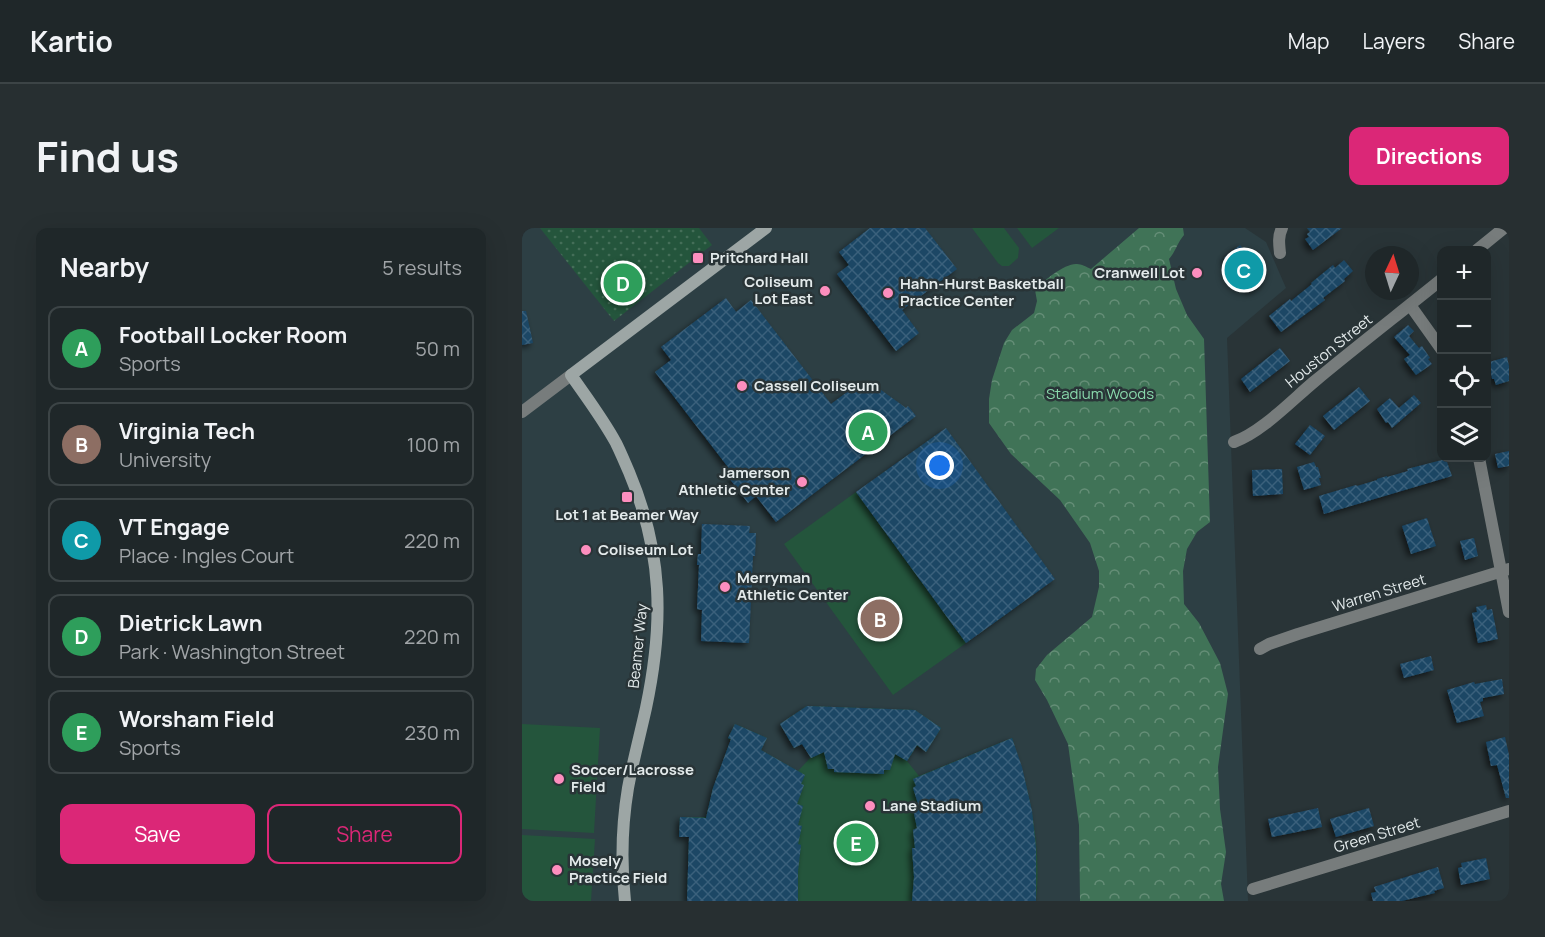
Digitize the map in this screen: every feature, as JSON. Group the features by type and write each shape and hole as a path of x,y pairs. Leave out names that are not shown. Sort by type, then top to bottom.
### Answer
{"main road":[{"path":"571,375 766,228"},
{"name":"Beamer Way","path":"571,375 618,446 643,509 655,560 658,598 657,639 652,678 628,787 624,816 625,901"}],"street":[{"path":"1280,253 1278,243 1282,228"},
{"path":"1482,246 1504,228"},
{"name":"Houston Street","path":"1234,442 1267,422 1437,283"},
{"path":"1410,305 1437,343"},
{"path":"522,412 571,375"},
{"path":"1480,462 1505,571 1509,612"},
{"name":"Warren Street","path":"1260,649 1298,634 1505,571"},
{"name":"Green Street","path":"1253,889 1509,810"}],"shaded area":[{"path":"522,228 1245,228 1266,242 1286,288 1227,338 1248,901 522,901"}],"green space":[{"path":"540,228 699,228 712,245 614,321"},
{"path":"972,228 1004,228 1019,248 1018,258 1009,266 1002,266"},
{"path":"1017,228 1059,228 1032,248"},
{"name":"Stadium Woods","path":"1139,228 1183,228 1184,235 1169,259 1176,289 1187,315 1204,339 1210,522 1197,532 1187,549 1183,571 1184,604 1199,623 1220,663 1228,694 1218,767 1220,809 1226,852 1221,884 1224,901 1080,901 1079,825 1068,744 1035,680 1036,669 1047,655 1092,617 1099,587 1099,571 1090,543 1060,500 1011,454 989,423 992,380 1004,343 1012,330 1034,313 1037,301 1035,290 1066,266 1079,264 1091,269"},
{"path":"856,492 966,643 893,695 784,544"},
{"name":"Lane Stadium","path":"807,706 915,710 941,728 926,752 917,746 907,761 919,776 1012,738 1033,818 1037,859 1036,901 687,901 689,837 679,837 680,817 706,817 713,788 731,740 728,738 735,724 767,738 761,750 798,771 811,757 802,744 794,748 780,724"},
{"name":"Soccer/Lacrosse Field","path":"522,724 600,728 594,833 522,829"},
{"name":"Mosely Practice Field","path":"522,835 595,839 591,901 522,901"}],"building":[{"name":"Hahn-Hurst Basketball Practice Center","path":"870,228 925,228 957,269 902,310 919,333 896,351 837,274 849,265 839,252"},
{"path":"1307,228 1342,228 1313,250 1305,239 1309,237 1307,234 1310,232"},
{"path":"1240,245 1250,257 1247,260 1263,281 1251,291 1224,258"},
{"path":"1344,260 1353,271 1344,279 1345,281 1323,298 1325,300 1281,332 1269,316 1290,299 1291,301 1333,265 1335,268"},
{"name":"Cassell Coliseum","path":"726,298 736,312 751,300 831,404 858,384 862,389 870,382 906,408 908,406 916,416 776,522 756,496 748,503 729,478 734,475 655,372 671,360 661,347"},
{"path":"522,311 526,311 533,343 522,345"},
{"path":"1408,325 1414,331 1409,336 1419,348 1422,346 1432,364 1416,375 1404,359 1410,355 1394,337"},
{"path":"1280,348 1290,361 1250,392 1241,379"},
{"path":"1507,357 1509,381 1496,385 1492,379 1491,361"},
{"path":"1359,387 1370,401 1334,430 1323,416"},
{"path":"1414,395 1421,403 1392,428 1377,409 1390,398 1399,408"},
{"path":"1310,425 1325,436 1310,455 1295,444"},
{"path":"946,428 1055,579 966,643 856,492"},
{"path":"1509,451 1509,466 1498,468 1495,454"},
{"path":"1437,461 1447,462 1452,476 1324,514 1319,496 1408,471 1407,469"},
{"path":"1314,462 1318,467 1321,485 1304,490 1297,467"},
{"path":"1282,469 1283,494 1253,496 1252,470"},
{"path":"1427,518 1436,546 1411,554 1402,526"},
{"name":"Merryman Athletic Center","path":"702,524 750,526 749,533 756,533 749,643 701,641 702,610 697,609 699,565 697,565 698,554 701,554"},
{"path":"1474,538 1478,556 1465,560 1460,541"},
{"path":"1486,605 1487,610 1492,609 1498,639 1478,643 1472,613 1477,612 1476,607"},
{"path":"1431,656 1434,670 1404,678 1400,664"},
{"path":"1502,679 1504,694 1483,698 1480,702 1484,716 1457,723 1447,690 1474,682 1475,684"},
{"path":"807,706 915,710 941,728 926,752 917,745 907,761 895,754 890,770 884,770 884,774 834,772 834,769 828,769 824,752 811,758 802,744 794,748 780,724"},
{"path":"735,724 767,738 761,750 805,775 797,804 803,806 798,825 802,826 798,844 801,845 798,901 687,901 689,837 679,837 680,817 706,818 713,788 731,739 728,738"},
{"path":"1505,737 1509,755 1509,798 1506,798 1497,765 1491,766 1486,742"},
{"path":"1012,738 1022,767 1032,811 1036,848 1036,901 912,901 914,877 912,848 915,848 913,830 917,828 913,809 919,807 913,788 916,786 913,779"},
{"path":"1318,808 1322,827 1272,837 1268,819"},
{"path":"1369,808 1374,826 1336,837 1330,819"},
{"path":"1486,858 1490,879 1461,885 1458,868 1462,867 1461,863"},
{"path":"1438,867 1444,888 1434,891 1435,893 1402,901 1373,901 1371,893 1376,892 1374,887"}],"place":[{"name":"Pritchard Hall","path":"698,258"},
{"name":"VT Engage","path":"1244,270"},
{"name":"Cranwell Lot","path":"1197,273"},
{"name":"Dietrick Lawn","path":"623,283"},
{"name":"Coliseum Lot East","path":"825,291"},
{"name":"Hahn-Hurst Basketball Practice Center","path":"888,293"},
{"name":"Cassell Coliseum","path":"742,386"},
{"name":"Football Locker Room","path":"868,432"},
{"name":"Jamerson Athletic Center","path":"802,482"},
{"name":"Lot 1 at Beamer Way","path":"627,497"},
{"name":"Coliseum Lot","path":"586,550"},
{"name":"Merryman Athletic Center","path":"725,587"},
{"name":"Virginia Tech","path":"880,619"},
{"name":"Soccer/Lacrosse Field","path":"559,779"},
{"name":"Lane Stadium","path":"870,806"},
{"name":"Worsham Field","path":"856,843"},
{"name":"Mosely Practice Field","path":"557,870"}]}
